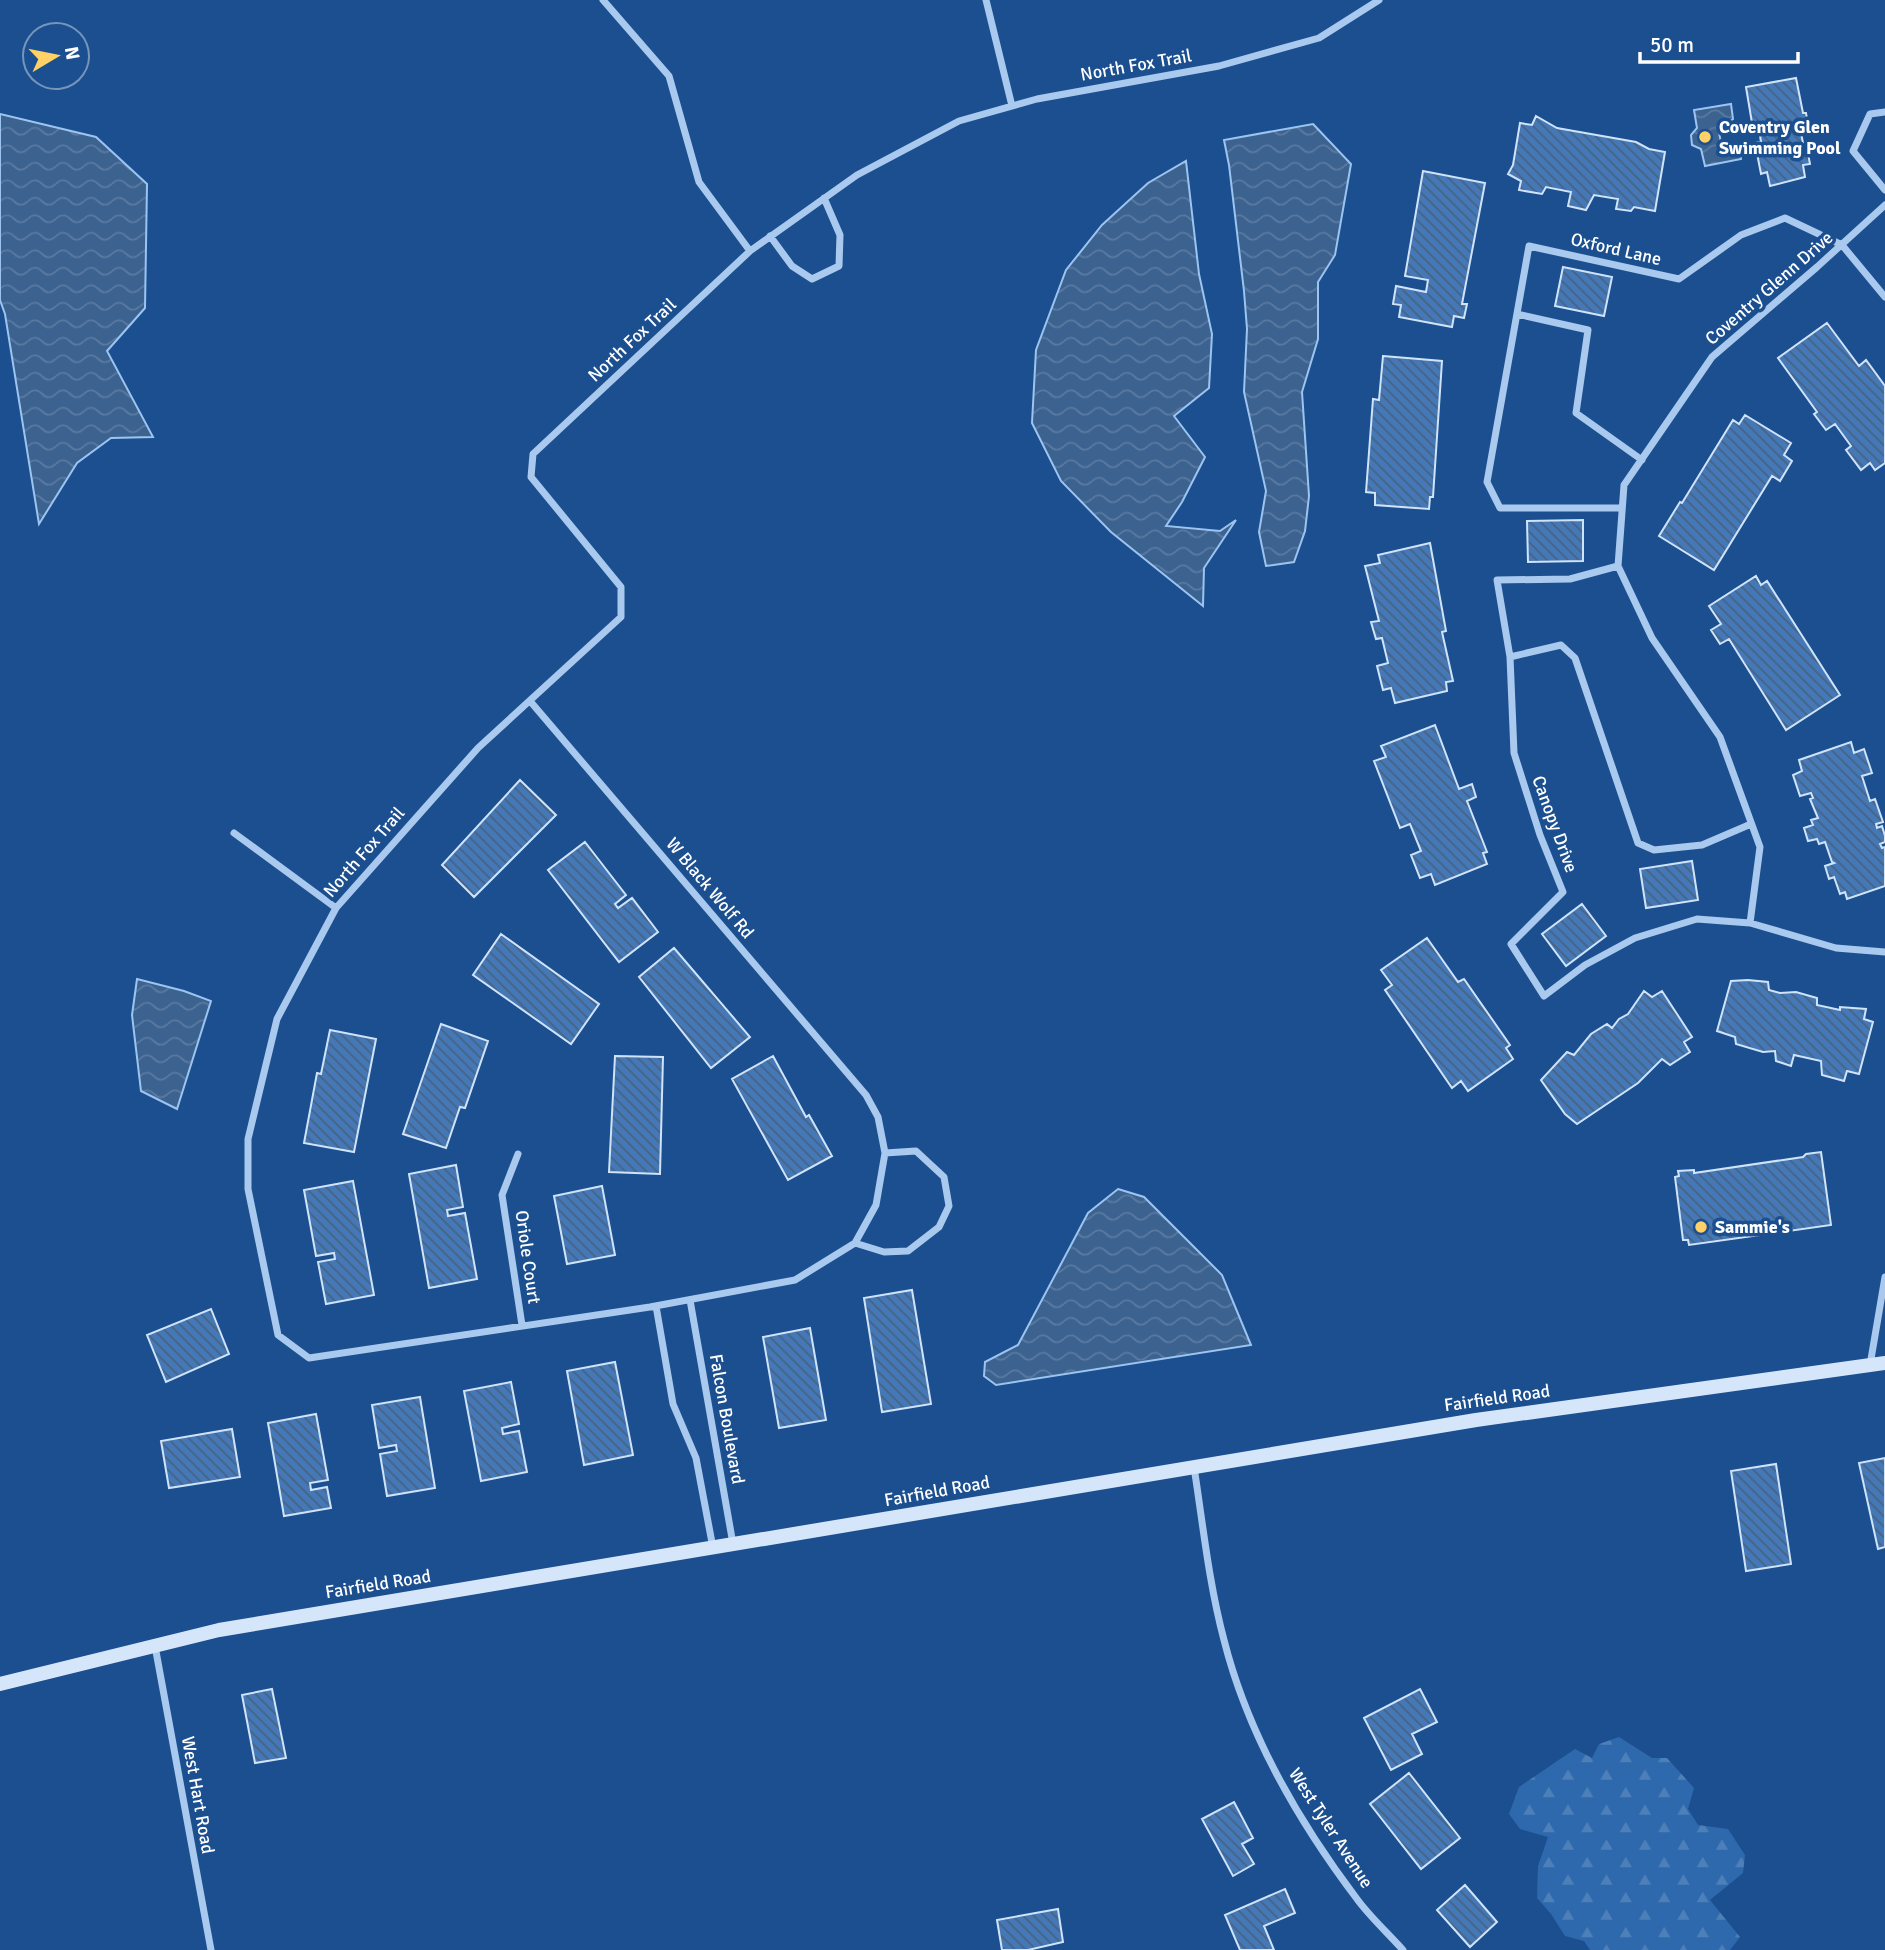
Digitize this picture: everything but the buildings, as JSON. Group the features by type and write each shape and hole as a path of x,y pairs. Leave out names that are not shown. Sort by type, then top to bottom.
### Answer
{"street":[{"path":"603,0 669,76 699,182 750,251"},
{"path":"986,0 1012,106"},
{"name":"North Fox Trail","path":"855,1243 795,1280 656,1306 309,1358 278,1335 248,1189 248,1139 276,1019 336,908 478,748 621,617 621,587 531,477 533,454 750,251 857,175 959,121 1037,99 1219,66 1319,38 1379,0"},
{"path":"1885,112 1870,114 1853,151 1885,190"},
{"path":"770,236 792,266 812,279 839,266 840,235 824,198"},
{"name":"Coventry Glenn Drive","path":"1751,923 1759,847 1720,737 1652,638 1618,566 1624,485 1712,357 1885,205"},
{"name":"Oxford Lane","path":"1622,508 1500,508 1488,482 1529,246 1679,279 1741,234 1785,218 1842,245 1885,297"},
{"path":"1517,314 1588,330 1576,413 1642,460"},
{"name":"Canopy Drive","path":"1618,566 1570,579 1497,580 1510,657 1514,753 1540,835 1563,892 1511,944 1544,996 1585,965 1635,938 1697,919 1751,923"},
{"path":"1510,657 1561,645 1575,658 1638,843 1654,850 1702,845 1751,824"},
{"name":"W Black Wolf Rd","path":"530,701 866,1095 878,1117 885,1153"},
{"path":"234,833 336,908"},
{"path":"1751,923 1836,948 1885,952"},
{"path":"916,1151 944,1177 949,1206 939,1227 908,1251 884,1252 855,1243 876,1205 885,1153 916,1151"},
{"name":"Oriole Court","path":"518,1154 502,1195 522,1325"},
{"path":"1878,1364 1885,1277"},
{"name":"Falcon Boulevard","path":"690,1300 734,1544"},
{"name":"Falcon Boulevard","path":"656,1306 673,1404 696,1458 713,1548"},
{"name":"Fairfield Road","path":"0,1684 219,1630 1476,1420 1878,1364"},
{"name":"West Tyler Avenue","path":"1194,1467 1223,1640 1243,1704 1266,1754 1300,1816 1358,1901 1400,1949"},
{"name":"West Hart Road","path":"155,1646 211,1950"}],"green space":[{"path":"1619,1737 1652,1758 1667,1758 1694,1788 1688,1809 1698,1825 1728,1829 1745,1855 1743,1873 1710,1900 1740,1937 1730,1950 1590,1950 1584,1941 1565,1936 1537,1898 1538,1866 1548,1837 1520,1829 1509,1814 1519,1787 1575,1749 1592,1758 1599,1744"}],"water":[{"name":"Coventry Glen Swimming Pool","path":"1731,104 1733,119 1718,127 1721,143 1739,145 1741,159 1705,166 1701,149 1692,145 1691,135 1697,128 1694,110"},
{"path":"0,114 96,137 147,184 145,308 107,351 153,437 111,438 77,463 39,524 5,314 0,300"},
{"path":"1313,124 1351,164 1335,255 1318,282 1318,339 1302,392 1309,496 1305,531 1294,562 1266,566 1259,532 1266,491 1244,392 1247,329 1244,291 1224,140"},
{"path":"1186,161 1199,274 1212,334 1209,388 1174,416 1205,457 1182,502 1166,526 1220,531 1236,520 1204,568 1203,606 1111,532 1061,481 1032,423 1036,350 1066,270 1102,225 1148,183"},
{"path":"137,979 211,1001 177,1109 141,1091 132,1015"},
{"path":"1118,1189 1144,1197 1222,1275 1251,1345 996,1385 984,1376 985,1362 1018,1345 1088,1213"}],"place":[{"name":"Coventry Glen Swimming Pool","path":"1705,137"},
{"name":"Sammie's","path":"1701,1227"}]}
